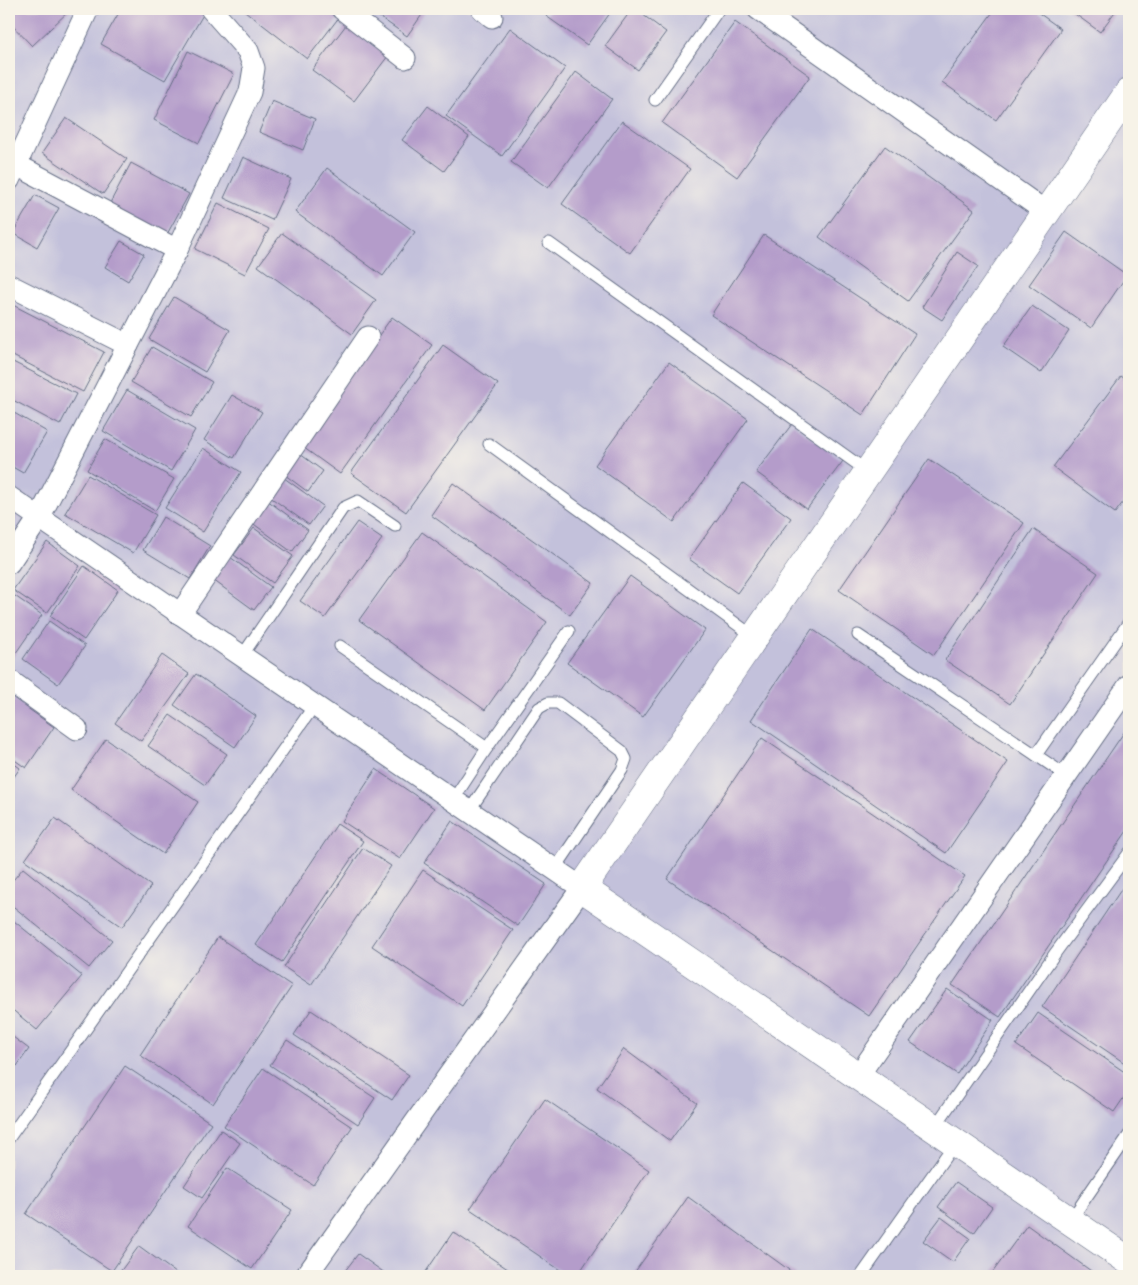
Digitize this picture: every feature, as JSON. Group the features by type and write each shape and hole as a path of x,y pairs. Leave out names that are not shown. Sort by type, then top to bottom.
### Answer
{"street":[{"path":"88,9 11,167 177,250"},
{"path":"9,563 39,518 177,250 250,92 254,68 248,51 212,9"},
{"path":"342,9 405,58"},
{"path":"758,9 1046,212"},
{"path":"306,1276 582,888 753,636 1129,92"},
{"path":"9,285 128,345"},
{"path":"180,614 368,338"},
{"path":"9,497 1129,1261"},
{"path":"9,680 77,729"},
{"path":"858,1076 1129,685"}],"lane":[{"path":"655,100 719,9"},
{"path":"549,243 867,471"},
{"path":"489,444 753,636"},
{"path":"242,656 343,508 358,501 395,526"},
{"path":"1036,755 1129,622"},
{"path":"461,805 487,748 569,631"},
{"path":"858,635 1067,776"},
{"path":"340,646 487,748"},
{"path":"461,805 539,708 548,702 558,703 622,751 626,759 622,770 554,869"},
{"path":"9,1138 314,706"},
{"path":"861,1276 944,1135 1056,952 1129,853"},
{"path":"1070,1221 1129,1135"}],"shaded area":[{"path":"9,9 1129,9 1129,1276 9,1276"}],"building":[{"path":"17,9 71,9 32,46 9,22 9,16"},
{"path":"121,9 197,9 204,13 165,80 101,44"},
{"path":"247,9 331,9 340,16 307,59 245,11"},
{"path":"368,9 426,9 407,36"},
{"path":"551,9 613,9 587,45 546,16"},
{"path":"632,9 635,9 666,32 638,70 605,46"},
{"path":"995,9 1033,9 1061,29 996,120 942,82"},
{"path":"1068,9 1117,9 1100,32"},
{"path":"735,22 810,76 737,177 662,123"},
{"path":"346,25 388,56 354,101 312,70"},
{"path":"510,28 565,68 502,156 446,116"},
{"path":"188,51 234,74 199,143 154,120"},
{"path":"576,72 612,99 548,188 511,162"},
{"path":"272,101 315,119 303,150 259,132"},
{"path":"428,106 469,137 444,171 402,140"},
{"path":"66,118 127,159 103,194 42,153"},
{"path":"622,121 690,169 630,253 562,204"},
{"path":"885,146 974,210 908,301 819,237"},
{"path":"243,157 291,179 272,220 224,198"},
{"path":"131,163 189,194 166,236 109,205"},
{"path":"327,168 415,232 383,276 295,212"},
{"path":"35,195 59,208 37,247 13,233"},
{"path":"218,203 269,229 245,274 195,249"},
{"path":"1066,232 1127,275 1091,328 1029,285"},
{"path":"282,233 376,300 352,334 258,266"},
{"path":"764,235 915,334 863,415 711,315"},
{"path":"121,241 144,254 128,281 105,267"},
{"path":"957,252 978,266 942,320 922,307"},
{"path":"174,297 230,330 205,372 149,339"},
{"path":"9,303 104,352 83,392 9,354"},
{"path":"1032,306 1069,331 1041,373 1003,347"},
{"path":"392,317 432,345 340,474 300,445"},
{"path":"443,345 498,384 406,512 351,473"},
{"path":"152,347 212,382 191,417 131,382"},
{"path":"9,360 76,394 60,425 9,398"},
{"path":"669,362 748,419 674,522 595,465"},
{"path":"1121,376 1129,382 1129,494 1115,513 1053,467"},
{"path":"127,390 195,430 171,471 103,431"},
{"path":"232,395 262,412 234,458 204,440"},
{"path":"9,410 47,432 23,473 9,465"},
{"path":"792,424 843,461 807,509 756,472"},
{"path":"105,439 174,479 155,511 87,470"},
{"path":"203,448 241,472 203,532 165,508"},
{"path":"296,451 323,471 308,492 281,472"},
{"path":"929,459 1024,523 934,655 839,590"},
{"path":"88,475 156,515 133,553 65,513"},
{"path":"280,475 323,506 309,525 266,494"},
{"path":"453,483 593,583 570,615 431,515"},
{"path":"743,483 791,518 737,593 689,559"},
{"path":"267,500 308,530 292,552 251,522"},
{"path":"9,514 16,518 9,529"},
{"path":"163,517 210,546 190,579 143,550"},
{"path":"357,522 382,539 325,618 300,601"},
{"path":"254,528 293,556 273,583 234,555"},
{"path":"1033,529 1098,573 1010,704 945,660"},
{"path":"422,532 547,622 485,710 359,620"},
{"path":"47,542 80,566 47,613 13,590"},
{"path":"230,557 271,587 254,610 213,580"},
{"path":"84,566 118,590 84,640 50,616"},
{"path":"630,576 705,630 643,717 567,663"},
{"path":"12,594 42,615 11,660 9,659 9,599"},
{"path":"49,621 85,646 58,684 23,659"},
{"path":"812,629 1008,762 946,853 751,720"},
{"path":"162,655 189,674 141,741 115,723"},
{"path":"196,674 256,716 235,747 174,705"},
{"path":"9,695 54,727 26,768 9,756"},
{"path":"170,715 227,754 205,785 148,746"},
{"path":"1129,725 1129,828 1000,1017 952,985"},
{"path":"762,738 965,876 869,1016 667,879"},
{"path":"106,739 198,802 163,854 71,790"},
{"path":"9,760 20,768 9,784"},
{"path":"376,769 434,808 400,859 342,821"},
{"path":"55,818 151,886 122,927 25,860"},
{"path":"452,821 546,884 518,926 424,863"},
{"path":"337,824 363,841 282,962 256,945"},
{"path":"363,848 391,866 311,985 284,967"},
{"path":"23,868 112,940 89,968 9,903 9,885"},
{"path":"423,870 513,930 462,1006 372,946"},
{"path":"1129,878 1129,1066 1042,1007"},
{"path":"9,917 82,976 37,1030 9,1007"},
{"path":"218,937 292,986 213,1104 140,1055"},
{"path":"947,989 993,1020 957,1074 910,1042"},
{"path":"311,1010 409,1075 392,1100 294,1035"},
{"path":"1038,1013 1129,1075 1129,1090 1114,1112 1016,1045"},
{"path":"9,1034 29,1049 17,1066 9,1060"},
{"path":"287,1040 375,1098 358,1124 270,1065"},
{"path":"624,1049 697,1103 670,1141 597,1088"},
{"path":"9,1065 14,1069 9,1076"},
{"path":"125,1066 211,1123 112,1271 26,1214"},
{"path":"263,1068 352,1127 313,1185 224,1126"},
{"path":"545,1099 649,1170 577,1276 569,1276 470,1209"},
{"path":"221,1130 240,1143 202,1198 184,1186"},
{"path":"227,1168 292,1210 252,1269 188,1226"},
{"path":"956,1182 992,1207 974,1233 938,1207"},
{"path":"688,1197 796,1275 632,1276"},
{"path":"941,1217 970,1238 953,1262 923,1241"},
{"path":"1027,1225 1098,1276 990,1276"},
{"path":"453,1232 518,1276 423,1276"},
{"path":"139,1246 180,1276 117,1276"},
{"path":"358,1254 389,1276 341,1276"}]}
